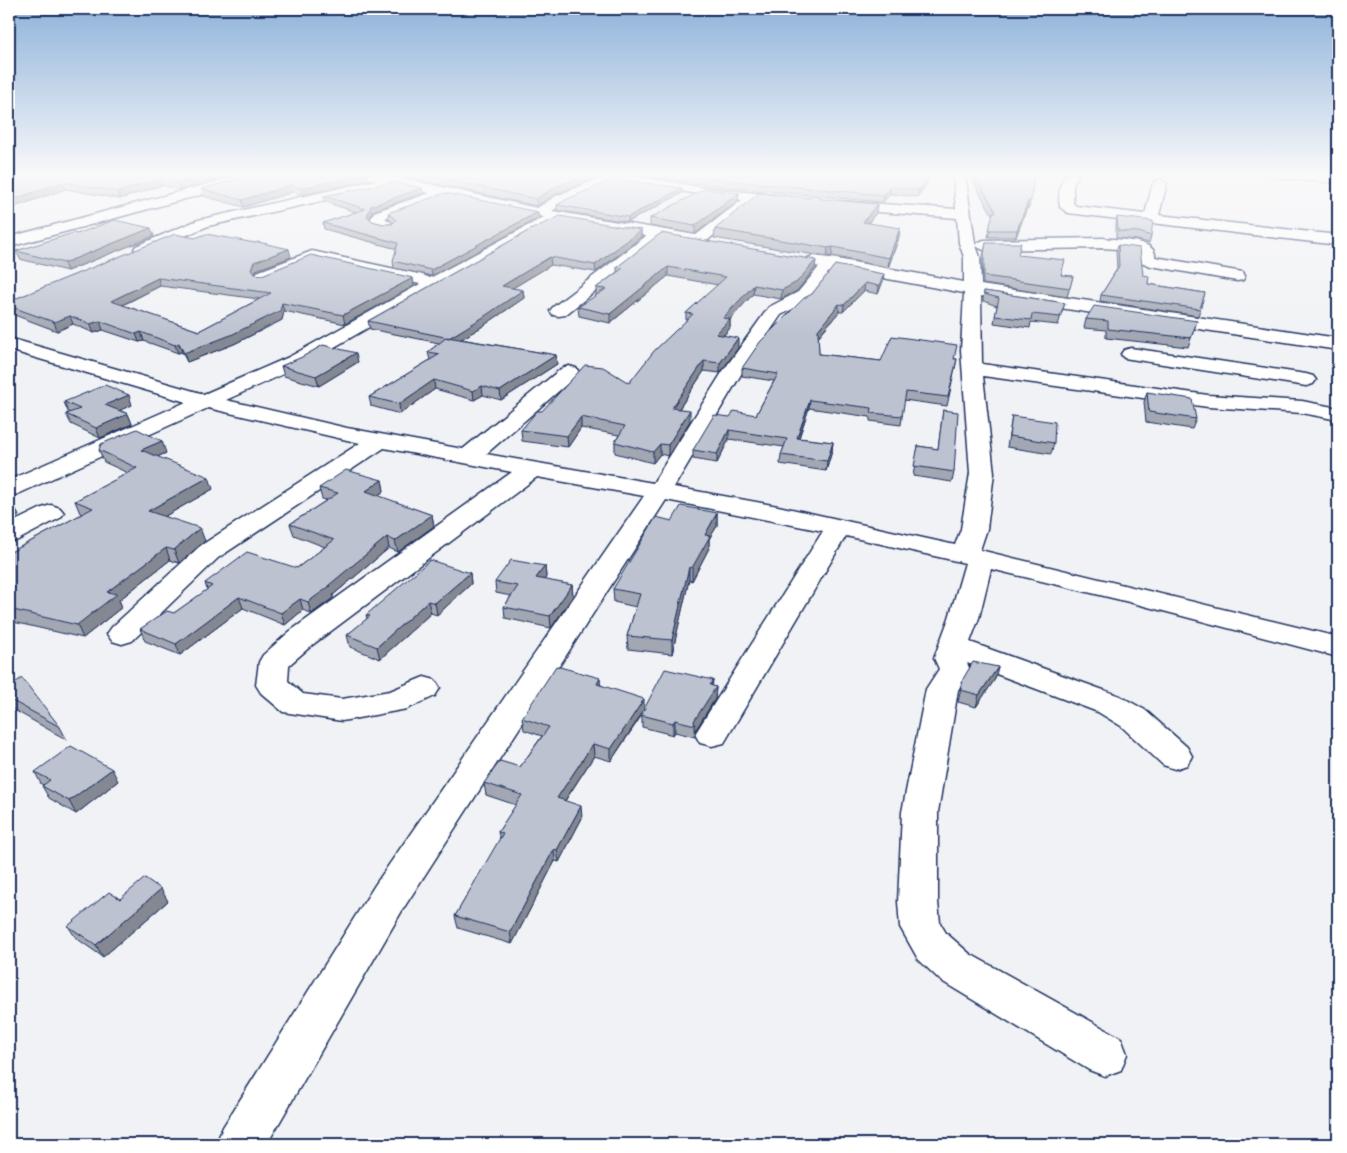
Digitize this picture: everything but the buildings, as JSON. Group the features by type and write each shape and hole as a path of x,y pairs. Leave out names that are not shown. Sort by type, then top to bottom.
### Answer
{"street":[{"path":"9,242 62,228"},
{"path":"132,253 192,228"},
{"path":"9,489 207,402 322,348 531,228"},
{"path":"630,228 718,244"},
{"path":"699,240 715,228"},
{"path":"966,228 967,243 972,258 974,290 970,331 982,473 964,618 949,658 955,670 942,689 920,812 918,902 920,928 932,946 955,967 1105,1054"},
{"path":"1229,228 1338,240"},
{"path":"559,311 659,233"},
{"path":"967,243 993,246 1103,243 1135,246 1148,251 1147,259 1152,262 1237,276"},
{"path":"263,276 312,256 434,283"},
{"path":"803,259 974,290 1308,360"},
{"path":"240,1144 389,897 659,492 733,371 775,311 804,296 830,263"},
{"path":"9,344 207,402 289,422 467,458 659,492 839,527 972,556 1126,593 1338,647"},
{"path":"1131,354 1308,360 1338,344"},
{"path":"1302,407 1308,360"},
{"path":"973,369 1208,401 1302,407 1338,414"},
{"path":"467,458 569,372"},
{"path":"122,634 209,552 381,440"},
{"path":"424,688 396,701 342,710 294,704 272,685 274,662 300,639 532,470"},
{"path":"9,534 51,513"},
{"path":"712,734 839,527"},
{"path":"953,647 1109,704 1133,718 1175,756"}]}
